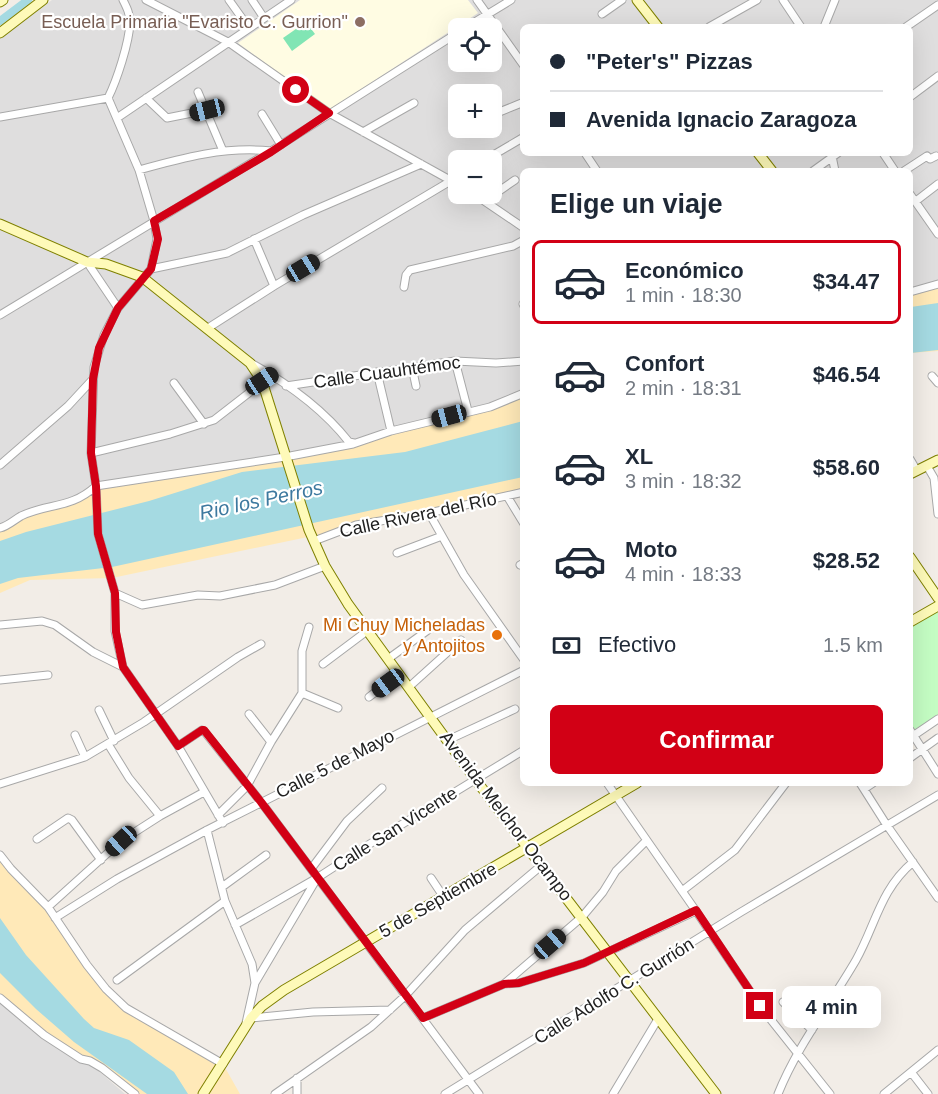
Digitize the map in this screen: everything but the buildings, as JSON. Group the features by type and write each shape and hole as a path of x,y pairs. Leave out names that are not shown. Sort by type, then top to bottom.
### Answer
{"main road":[{"path":"0,33 43,0"},
{"path":"637,0 656,24"},
{"path":"760,156 770,168"},
{"name":"Avenida Melchor Ocampo","path":"0,224 87,262 106,264 142,277 250,363 262,381 309,530 325,566 367,631 475,779 582,917 605,952 716,1094"},
{"path":"914,473 938,460"},
{"path":"913,560 938,598"},
{"path":"913,620 938,606"},
{"name":"5 de Septiembre","path":"203,1094 251,1018 262,1006 443,896 632,786"}],"street":[{"path":"108,98 117,80 130,24 129,10 123,0"},
{"path":"146,0 228,42 329,113 448,179"},
{"path":"229,0 249,28"},
{"path":"252,0 264,18"},
{"path":"117,118 291,0"},
{"path":"477,0 520,60"},
{"path":"481,18 511,0"},
{"path":"602,14 622,0"},
{"path":"714,24 757,0"},
{"path":"783,0 799,24"},
{"path":"825,24 835,0"},
{"path":"910,24 938,5"},
{"path":"0,315 271,152 329,113 448,40"},
{"path":"913,95 938,76"},
{"path":"198,92 222,151"},
{"path":"0,117 108,98"},
{"path":"108,98 139,170 154,221 158,239 151,269"},
{"path":"146,98 166,118 207,110"},
{"path":"363,132 414,103"},
{"path":"502,111 520,104"},
{"path":"262,114 281,145"},
{"path":"502,150 520,139"},
{"path":"139,170 182,158 222,151 271,152"},
{"path":"817,168 832,156"},
{"path":"909,168 927,156 930,159 936,156"},
{"path":"223,823 178,746 123,667 116,632 115,593 98,534 96,486 91,453 93,379 99,348 118,308 151,269 217,256 303,215 421,164"},
{"path":"502,189 515,180"},
{"path":"208,328 448,183"},
{"path":"916,201 938,184"},
{"path":"913,198 938,234"},
{"path":"491,204 520,225"},
{"path":"254,239 274,286"},
{"path":"404,286 406,275 410,270 513,246 520,242"},
{"path":"87,262 118,308"},
{"path":"913,291 938,284"},
{"path":"455,361 468,411"},
{"name":"Calle Cuauhtémoc","path":"286,386 455,361 496,363 520,361"},
{"path":"250,363 272,375 322,412 353,444"},
{"path":"412,367 416,386"},
{"path":"377,372 391,431"},
{"path":"91,453 204,424 221,416 272,375"},
{"path":"932,376 938,383"},
{"path":"0,465 68,406 93,379"},
{"path":"174,383 204,424"},
{"path":"0,528 22,516 71,502 86,495 96,486 285,458 353,444 391,431 490,407 520,395"},
{"path":"927,466 934,478 938,514"},
{"name":"Calle Rivera del Río","path":"314,541 356,525 429,513 520,493"},
{"path":"507,496 520,517"},
{"path":"429,513 464,574 520,654"},
{"path":"397,553 442,536"},
{"path":"115,593 142,605 198,595 220,596 275,585 325,566"},
{"path":"0,625 42,621 54,625 93,652 123,667"},
{"path":"218,815 247,786 302,693 302,651 309,627"},
{"path":"388,659 428,630"},
{"path":"322,664 367,631"},
{"path":"409,687 461,640"},
{"path":"0,784 85,757 157,714 238,657 261,644"},
{"name":"Calle 5 de Mayo","path":"55,918 117,879 207,830 520,672"},
{"path":"369,697 399,674"},
{"path":"0,680 48,675"},
{"path":"302,693 338,708"},
{"path":"448,740 515,709"},
{"path":"99,710 111,742 129,778 160,816"},
{"path":"249,714 271,742"},
{"path":"913,734 938,719"},
{"path":"178,746 204,730 261,802 479,1094"},
{"path":"75,735 85,757"},
{"path":"913,736 938,774"},
{"path":"913,756 938,738"},
{"name":"Calle San Vicente","path":"236,925 317,878 520,752"},
{"path":"609,786 760,1006 830,1094"},
{"path":"682,891 735,850 784,786"},
{"path":"862,786 938,898"},
{"path":"311,869 347,821 382,788"},
{"path":"48,907 121,841 204,792"},
{"name":"Calle Adolfo C. Gurrión","path":"445,1094 886,824 938,795"},
{"path":"36,838 68,818 72,819 101,860"},
{"path":"207,830 225,901 252,964 255,983"},
{"path":"423,1018 504,984 582,917 603,892 616,871 646,841"},
{"path":"0,855 48,907 106,989 126,1008 221,1068"},
{"path":"222,887 266,855"},
{"path":"777,1094 797,1052 855,960 881,902 894,881 913,862"},
{"path":"275,1094 371,1027 405,996 465,930 542,865"},
{"path":"245,1027 255,983 317,878"},
{"path":"431,878 443,896"},
{"path":"117,980 225,901"},
{"path":"504,984 519,983 584,963 696,910"},
{"path":"0,998 44,1035 81,1059 102,1068 135,1094"},
{"path":"783,1002 812,1030"},
{"path":"251,1018 313,1012 390,1010"},
{"path":"613,1094 658,1019"},
{"path":"884,1094 938,1050"},
{"path":"911,1072 928,1094"},
{"path":"297,1078 297,1094"}],"shaded area":[{"path":"52,0 938,0 938,289 913,298 913,168 520,168 520,399 373,434 0,537 0,38"},
{"path":"300,0 468,0 478,13 470,18 448,18 448,33 329,110 238,43"},
{"path":"0,984 62,1039 125,1094 0,1094"}],"sand":[{"path":"938,284 938,351 913,353 913,291"},
{"path":"520,394 520,493 112,578 30,580 0,593 0,528 22,516 71,502 96,486 285,457 468,411"},
{"path":"0,855 48,907 66,937 126,1008 223,1064 240,1094 135,1094 118,1079 81,1059 0,998"}],"green space":[{"path":"306,22 315,34 292,51 283,38"},
{"path":"938,606 938,720 913,737 913,621"}],"water":[{"path":"938,303 938,350 913,353 913,307"},
{"name":"Rio los Perros","path":"520,422 520,478 112,567 18,578 0,584 0,541 26,532 149,501 242,472 405,452"},
{"path":"0,918 26,955 84,1019 94,1028 129,1040 174,1072 188,1094 147,1094 74,1042 36,1009 0,973"}],"waterway":[{"path":"0,21 28,0"}],"place":[{"name":"Escuela Primaria \"Evaristo C. Gurrion\"","path":"360,22"},
{"name":"Mi Chuy Micheladas y Antojitos","path":"497,635"}],"route":[{"path":"296,90 329,113 271,152 154,221 158,239 151,269 118,308 99,348 93,379 91,453 96,486 98,534 115,593 116,632 123,667 178,746 204,730 423,1018 504,984 519,983 584,963 696,910 760,1006"}]}
